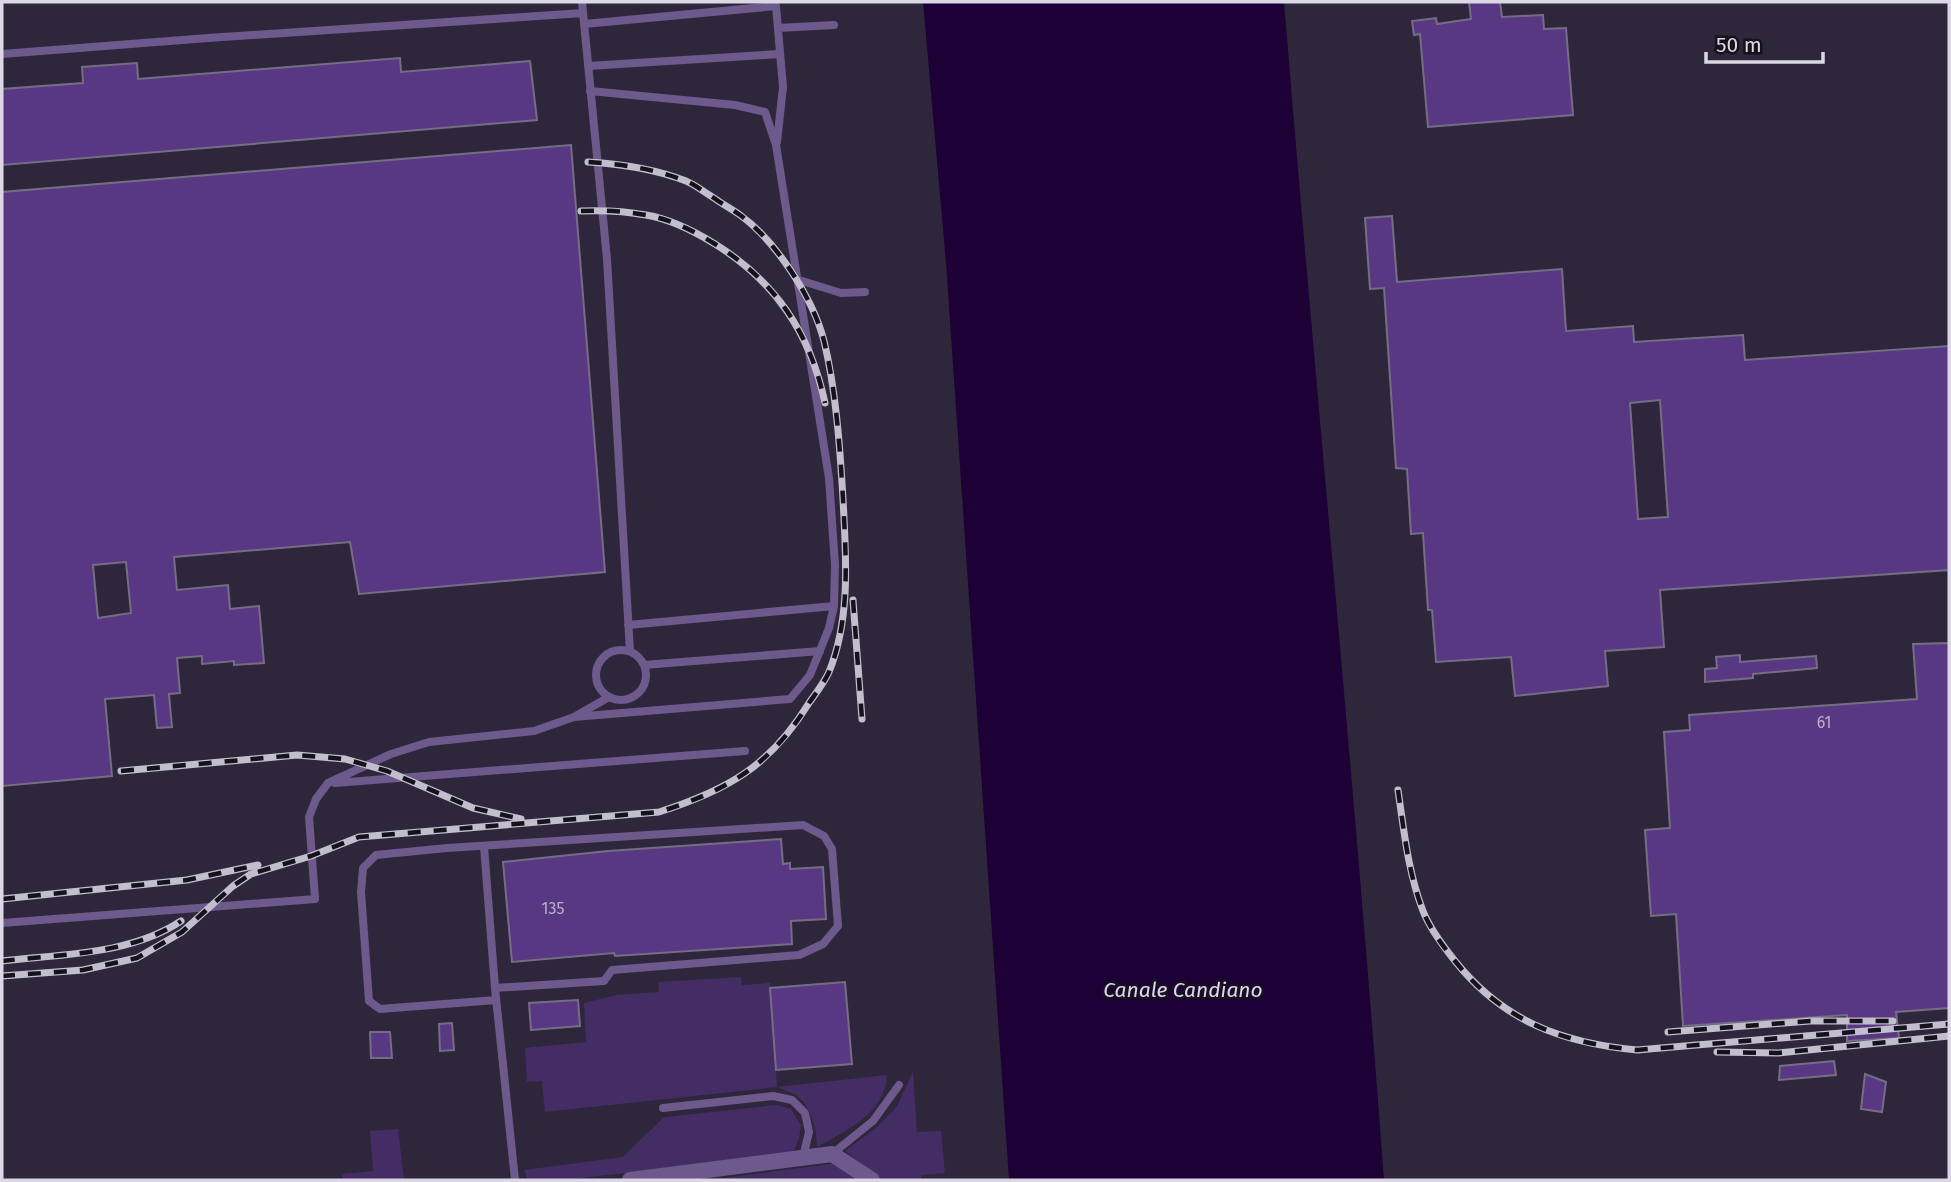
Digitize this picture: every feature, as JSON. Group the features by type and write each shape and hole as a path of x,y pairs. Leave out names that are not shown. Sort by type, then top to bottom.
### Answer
{"street":[{"path":"629,1180 832,1154 872,1180"}],"lane":[{"path":"582,2 607,259 630,651"},
{"path":"584,24 776,6 783,87 776,145"},
{"path":"2,54 208,37 583,13"},
{"path":"778,28 834,25"},
{"path":"588,66 780,54"},
{"path":"574,717 790,699 810,676 829,628 834,606 835,565 829,478 776,145 765,112 735,105 590,91"},
{"path":"799,280 841,293 865,292"},
{"path":"628,625 834,606"},
{"path":"630,651 637,655 644,665 646,678 638,694 624,700 609,697 598,686 596,670 599,663 612,652 630,651"},
{"path":"644,665 820,651"},
{"path":"2,923 315,899 309,817 316,799 328,783 391,754 429,742 534,731 574,717 609,697"},
{"path":"328,783 745,751"},
{"path":"495,988 604,981 611,970 799,955 823,944 838,926 832,849 824,836 803,825 484,846 376,856 363,868 361,892 369,1001 380,1009 496,1000"},
{"path":"484,846 514,1180"},
{"path":"832,1154 873,1121 899,1086"},
{"path":"663,1108 773,1096 792,1100 804,1113 809,1132 802,1158"}],"shaded area":[{"path":"741,977 742,985 770,983 777,1087 545,1112 542,1081 527,1082 525,1048 586,1042 584,1003 617,995 659,992 658,982"},
{"path":"913,1072 917,1132 941,1131 945,1173 921,1175 921,1180 883,1180 845,1151 877,1127 897,1106"},
{"path":"887,1075 885,1089 872,1110 852,1127 817,1147 815,1127 806,1106 795,1095 777,1087"},
{"path":"777,1105 791,1109 801,1125 793,1153 565,1180 528,1180 524,1170 623,1157 664,1117"},
{"path":"398,1129 404,1180 343,1180 342,1174 373,1171 370,1131"},
{"path":"837,1163 860,1180 710,1180"}],"water":[{"name":"Canale Candiano","path":"923,2 1284,2 1384,1180 1009,1180 946,263"}],"building":[{"path":"1469,2 1500,2 1502,17 1543,15 1544,29 1566,28 1573,115 1428,127 1420,34 1414,35 1412,21 1436,18 1437,24 1471,19"},
{"path":"400,58 401,72 530,61 537,120 2,165 2,89 83,83 82,67 137,63 138,79"},
{"path":"571,145 605,572 359,594 350,542 174,557 177,590 228,585 230,609 259,606 264,663 234,665 234,661 202,664 202,656 177,658 180,693 169,694 172,727 157,728 154,695 105,699 112,776 2,786 2,192","holes":["126,562 131,613 98,618 93,565"]},
{"path":"1392,216 1397,282 1562,269 1566,331 1633,326 1634,342 1743,335 1745,360 1949,346 1949,570 1660,590 1664,647 1605,651 1608,686 1515,696 1511,657 1436,662 1432,610 1428,610 1423,533 1411,534 1407,469 1396,468 1384,288 1370,289 1365,218","holes":["1660,400 1668,517 1638,519 1630,403"]},
{"path":"1949,643 1949,1008 1896,1012 1899,1038 1847,1041 1847,1015 1683,1026 1676,914 1651,916 1645,830 1670,828 1664,732 1690,730 1689,715 1917,699 1913,644"},
{"path":"1740,655 1740,662 1816,656 1817,668 1705,682 1705,669 1717,668 1716,657"},
{"path":"781,839 783,864 790,863 790,869 823,867 826,919 791,921 792,944 615,956 614,953 512,962 503,862 608,851"},
{"path":"845,982 852,1064 776,1070 770,988"},
{"path":"578,1000 580,1026 531,1030 529,1003"},
{"path":"452,1023 454,1050 440,1051 439,1024"},
{"path":"370,1032 390,1032 392,1058 371,1058"},
{"path":"1834,1061 1836,1075 1779,1080 1780,1066"},
{"path":"1865,1074 1886,1082 1882,1112 1861,1109"}],"railway":[{"path":"2,976 83,970 137,958 182,932 233,886 251,874 311,856 359,837 659,812 706,795 745,773 779,744 794,725 829,672 844,609 846,565 837,419 832,379 819,324 802,289 779,255 767,240 737,213 686,181 638,168 588,162"},
{"path":"581,211 621,212 664,219 699,235 737,259 773,293 800,332 810,354 825,403"},
{"path":"853,600 862,719"},
{"path":"121,771 297,755 345,759 387,771 473,808 521,819"},
{"path":"1398,790 1414,881 1423,911 1433,931 1455,961 1493,999 1514,1014 1559,1035 1584,1042 1637,1050 1949,1024"},
{"path":"2,899 187,880 258,865"},
{"path":"2,961 118,947 140,941 181,921"},
{"path":"1668,1032 1810,1021 1893,1021"},
{"path":"1717,1052 1778,1053 1949,1036"}]}
